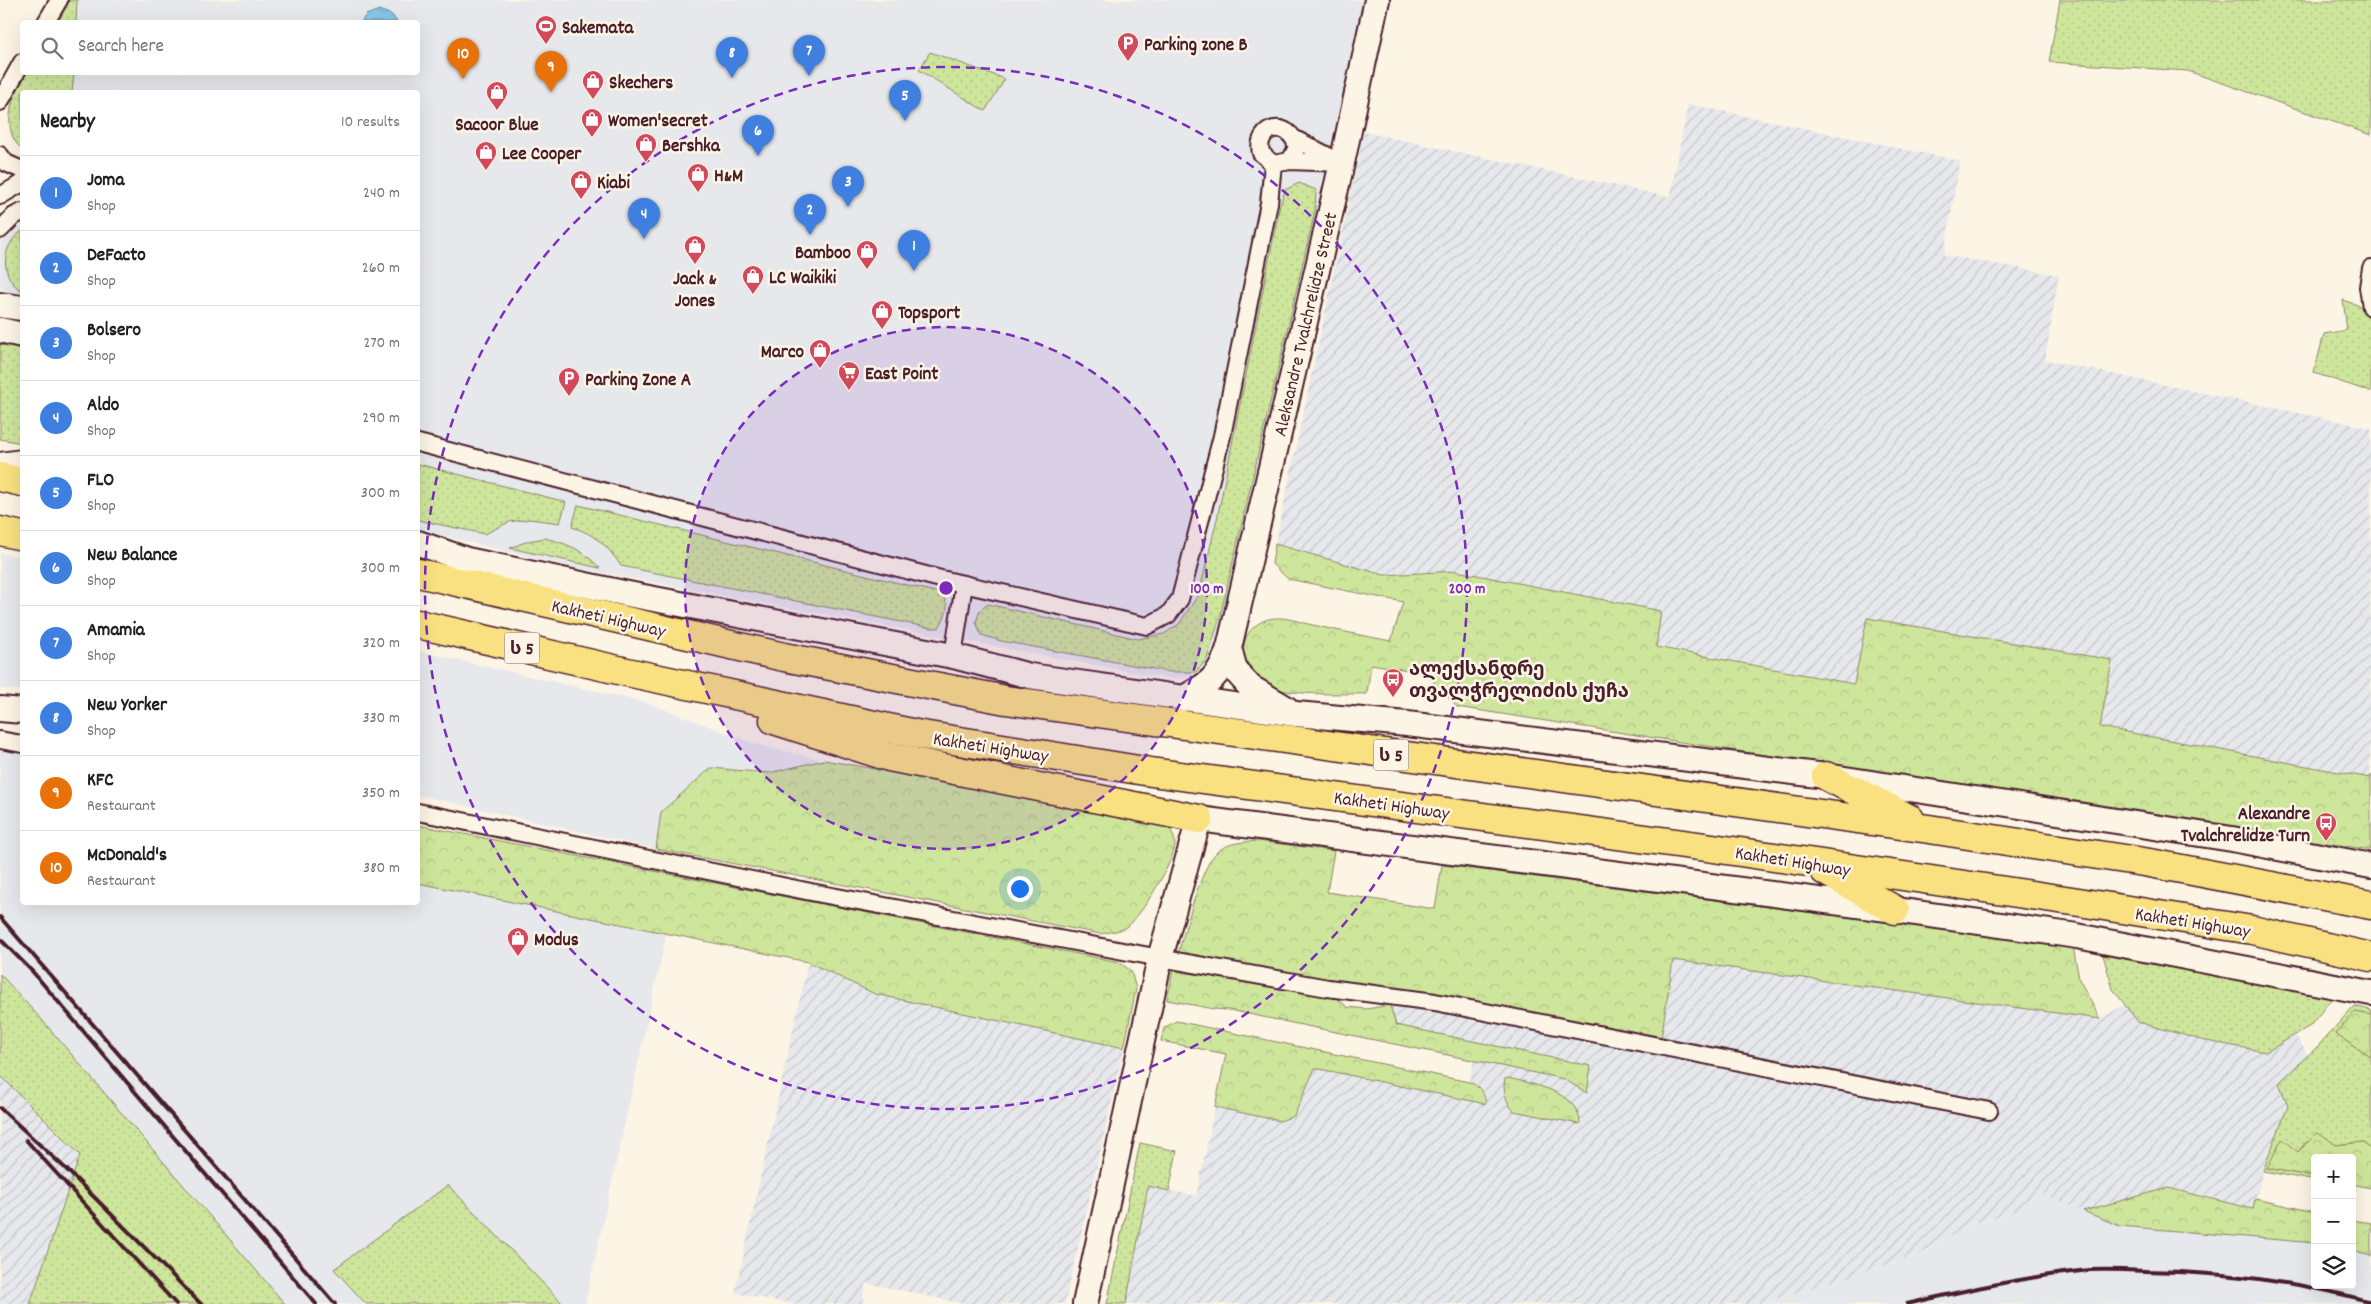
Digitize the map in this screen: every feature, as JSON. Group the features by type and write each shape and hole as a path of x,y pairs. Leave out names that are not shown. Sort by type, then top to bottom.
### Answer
{"highway":[{"path":"0,476 20,481"},
{"path":"0,531 20,536"},
{"name":"Kakheti Highway","path":"420,573 784,657 1006,700 1929,828 2150,863 2371,905"},
{"name":"Kakheti Highway","path":"420,624 627,672 916,734 1151,772 1693,845 2069,901 2242,928 2371,957"},
{"path":"627,672 889,757 1199,819"},
{"path":"1826,776 1929,828"},
{"path":"1811,863 1895,910"}],"street":[{"path":"47,20 59,0"},
{"name":"Aleksandre Tvalchrelidze Street","path":"1182,699 1206,686 1223,667 1229,648 1342,163 1377,0"},
{"path":"0,102 20,66"},
{"path":"1278,128 1289,132 1295,139 1342,163 1281,163 1261,154 1263,137 1267,132 1278,128"},
{"path":"420,444 964,584 1147,626 1168,615 1180,599 1222,436 1269,203 1281,163 1296,152 1295,139"},
{"path":"0,155 6,163 20,169"},
{"path":"0,196 20,184"},
{"path":"0,190 0,196"},
{"path":"0,230 20,214"},
{"path":"0,230 20,220"},
{"path":"2371,268 2368,287 2371,307"},
{"path":"0,305 20,308"},
{"path":"0,330 20,335"},
{"path":"0,465 20,462"},
{"path":"420,544 467,560 633,595 953,656 1030,676 1296,714 1417,725 1826,776 2232,839 2371,866"},
{"path":"953,656 964,584"},
{"path":"1229,648 1235,670 1250,687 1296,714"},
{"path":"0,709 20,711"},
{"path":"420,812 797,889 1328,988 1435,1002 1989,1111"},
{"path":"1085,1304 1160,958 1199,819"},
{"name":"Kakheti Highway","path":"1199,819 1895,910 2077,936 2371,993"}],"shaded area":[{"name":"East Point","path":"77,0 1365,0 1320,190 1323,206 1248,532 1211,667 1199,676 1174,679 1148,675 571,567 420,530 420,90 72,90 74,75 420,75 420,20 76,20"},
{"path":"1688,104 1960,161 1944,255 2059,275 2045,360 2371,428 2370,778 2100,727 2112,660 1867,618 1855,684 1656,646 1660,611 1456,571 1384,575 1275,544 1364,132 1670,197"},
{"path":"20,227 20,297 0,288 0,242"},
{"path":"0,553 20,557 20,690 0,689"},
{"path":"420,651 648,703 758,745 824,760 769,773 711,768 661,812 656,849 420,795"},
{"path":"0,750 20,752 20,905 420,905 420,883 667,932 585,1304 563,1304 448,1186 335,1270 366,1304 285,1304 42,1020 0,974"},
{"path":"1672,959 2100,1019 2125,1004 2138,1022 2201,1040 2266,1052 2295,1035 2308,1055 2279,1083 2288,1106 2263,1171 2253,1209 2168,1188 2083,1211 2035,1191 2027,1209 1974,1223 1918,1255 1760,1304 1126,1304 1148,1186 1196,1196 1215,1107 1280,1121 1294,1116 1315,1068 1486,1104 1484,1092 1478,1085 1469,1082 1474,1060 1565,1079 1587,1092 1590,1066 1396,1025 1390,1005 1404,1004 1661,1039"},
{"path":"808,962 875,994 1124,1048 1065,1304 964,1304 866,1283 862,1304 792,1304 735,1293"},
{"path":"0,1075 80,1155 30,1304 0,1304"},
{"path":"2035,1191 2311,1242 2311,1289 2356,1289 2356,1252 2371,1256 2371,1304 1760,1304 1918,1255 1974,1223 2027,1209"}],"green space":[{"path":"70,0 77,0 76,20 59,20"},
{"path":"2060,0 2371,0 2371,135 2188,71 2049,62"},
{"path":"930,52 1005,79 985,111 919,70"},
{"path":"24,75 74,75 72,90 20,90 20,147 15,142 11,133 10,112"},
{"path":"1299,183 1316,190 1315,211 1220,617 1207,659 1196,672 1170,672 1001,641 981,635 976,622 980,610 988,604 1138,639 1164,634 1179,624 1199,594 1217,519 1280,205 1285,190"},
{"path":"20,233 20,289 10,278 6,262 7,253 15,237"},
{"path":"2343,300 2360,306 2371,319 2371,392 2314,373 2324,334 2347,330"},
{"path":"0,345 20,346 20,443 0,439"},
{"path":"420,465 566,502 560,523 530,519 509,522 485,534 420,520"},
{"path":"578,505 940,593 946,602 946,614 939,628 931,628 621,566 611,552 594,537 572,527"},
{"path":"545,538 575,548 600,568 510,548 528,541"},
{"path":"1275,544 1384,575 1456,571 1661,611 1656,647 1854,684 1867,618 2112,660 2100,727 2370,778 2371,775 2371,850 1457,707 1425,673 1371,664 1367,694 1313,694 1273,688 1261,684 1251,677 1245,668 1243,646 1255,626 1265,620 1283,618 1391,641 1403,602 1288,579 1272,564"},
{"path":"824,760 1164,820 1174,837 1173,852 1156,888 1133,921 1127,927 1101,934 656,849 661,812 711,768 769,773"},
{"path":"420,825 1119,962 1131,971 1136,989 1124,1048 875,994 808,962 420,883"},
{"path":"1258,841 1334,851 1327,892 1435,909 1442,865 2073,946 2079,979 2100,1019 1673,960 1661,1039 1416,991 1334,980 1178,953 1199,884 1211,860 1217,852 1226,846"},
{"path":"2103,955 2333,997 2310,1026 2266,1052 2201,1040 2138,1022 2113,989"},
{"path":"1173,971 1331,993 1347,1007 1366,1009 1390,1005 1396,1025 1591,1066 1587,1093 1564,1079 1229,1010 1167,1000"},
{"path":"0,974 42,1020 285,1304 30,1304 80,1155 0,1075"},
{"path":"2354,1006 2371,1010 2371,1015 2355,1013 2335,1034 2371,1057 2371,1148 2363,1142 2336,1145 2306,1142 2298,1152 2268,1168 2311,1176 2311,1180 2263,1171 2288,1106 2279,1083 2318,1046"},
{"path":"2355,1012 2371,1015 2371,1057 2335,1034"},
{"path":"1176,1021 1469,1082 1481,1090 1486,1104 1315,1068 1294,1116 1280,1121 1215,1107 1226,1054 1161,1041 1164,1028"},
{"path":"1508,1078 1541,1086 1562,1096 1577,1111 1579,1124 1514,1111 1507,1101 1505,1091 1504,1082"},
{"path":"2318,1132 2336,1145 2363,1142 2371,1148 2371,1188 2356,1185 2356,1154 2311,1154 2311,1176 2267,1168 2282,1139 2298,1152"},
{"path":"1140,1143 1177,1151 1169,1191 1148,1186 1126,1304 1107,1304"},
{"path":"448,1185 563,1304 366,1304 334,1269"},
{"path":"2168,1188 2253,1209 2255,1199 2311,1211 2311,1243 2120,1226 2083,1211"},
{"path":"2356,1221 2371,1223 2371,1256 2356,1252"}],"water":[{"path":"379,10 392,15 396,20 362,20 366,15"}],"railway":[{"path":"0,917 335,1304"},
{"path":"0,939 32,971 316,1304"},
{"path":"0,1108 65,1168 201,1304"},
{"path":"26,1140 176,1304"},
{"path":"1907,1304 2021,1280 2090,1270 2203,1273 2260,1279 2315,1288 2371,1302"}],"place":[{"name":"Sakemata","path":"546,45"},
{"name":"Parking zone B","path":"1128,62"},
{"name":"Amamia","path":"809,76"},
{"name":"New Yorker","path":"732,78"},
{"name":"McDonald's","path":"463,79"},
{"name":"KFC","path":"551,92"},
{"name":"Skechers","path":"593,100"},
{"name":"Sacoor Blue","path":"497,111"},
{"name":"FLO","path":"905,121"},
{"name":"Women'secret","path":"592,138"},
{"name":"New Balance","path":"758,156"},
{"name":"Bershka","path":"646,163"},
{"name":"Lee Cooper","path":"486,171"},
{"name":"H&M","path":"698,193"},
{"name":"Kiabi","path":"581,200"},
{"name":"Bolsero","path":"848,207"},
{"name":"DeFacto","path":"810,235"},
{"name":"Aldo","path":"644,239"},
{"name":"Jack & Jones","path":"695,265"},
{"name":"Bamboo","path":"867,270"},
{"name":"Joma","path":"914,271"},
{"name":"LC Waikiki","path":"753,295"},
{"name":"Topsport","path":"882,330"},
{"name":"Marco","path":"820,369"},
{"name":"East Point","path":"849,391"},
{"name":"Parking Zone A","path":"569,397"},
{"name":"ალექსანდრე თვალჭრელიძის ქუჩა","path":"1393,698"},
{"name":"Alexandre Tvalchrelidze Turn","path":"2326,842"},
{"name":"Modus","path":"518,957"}]}
